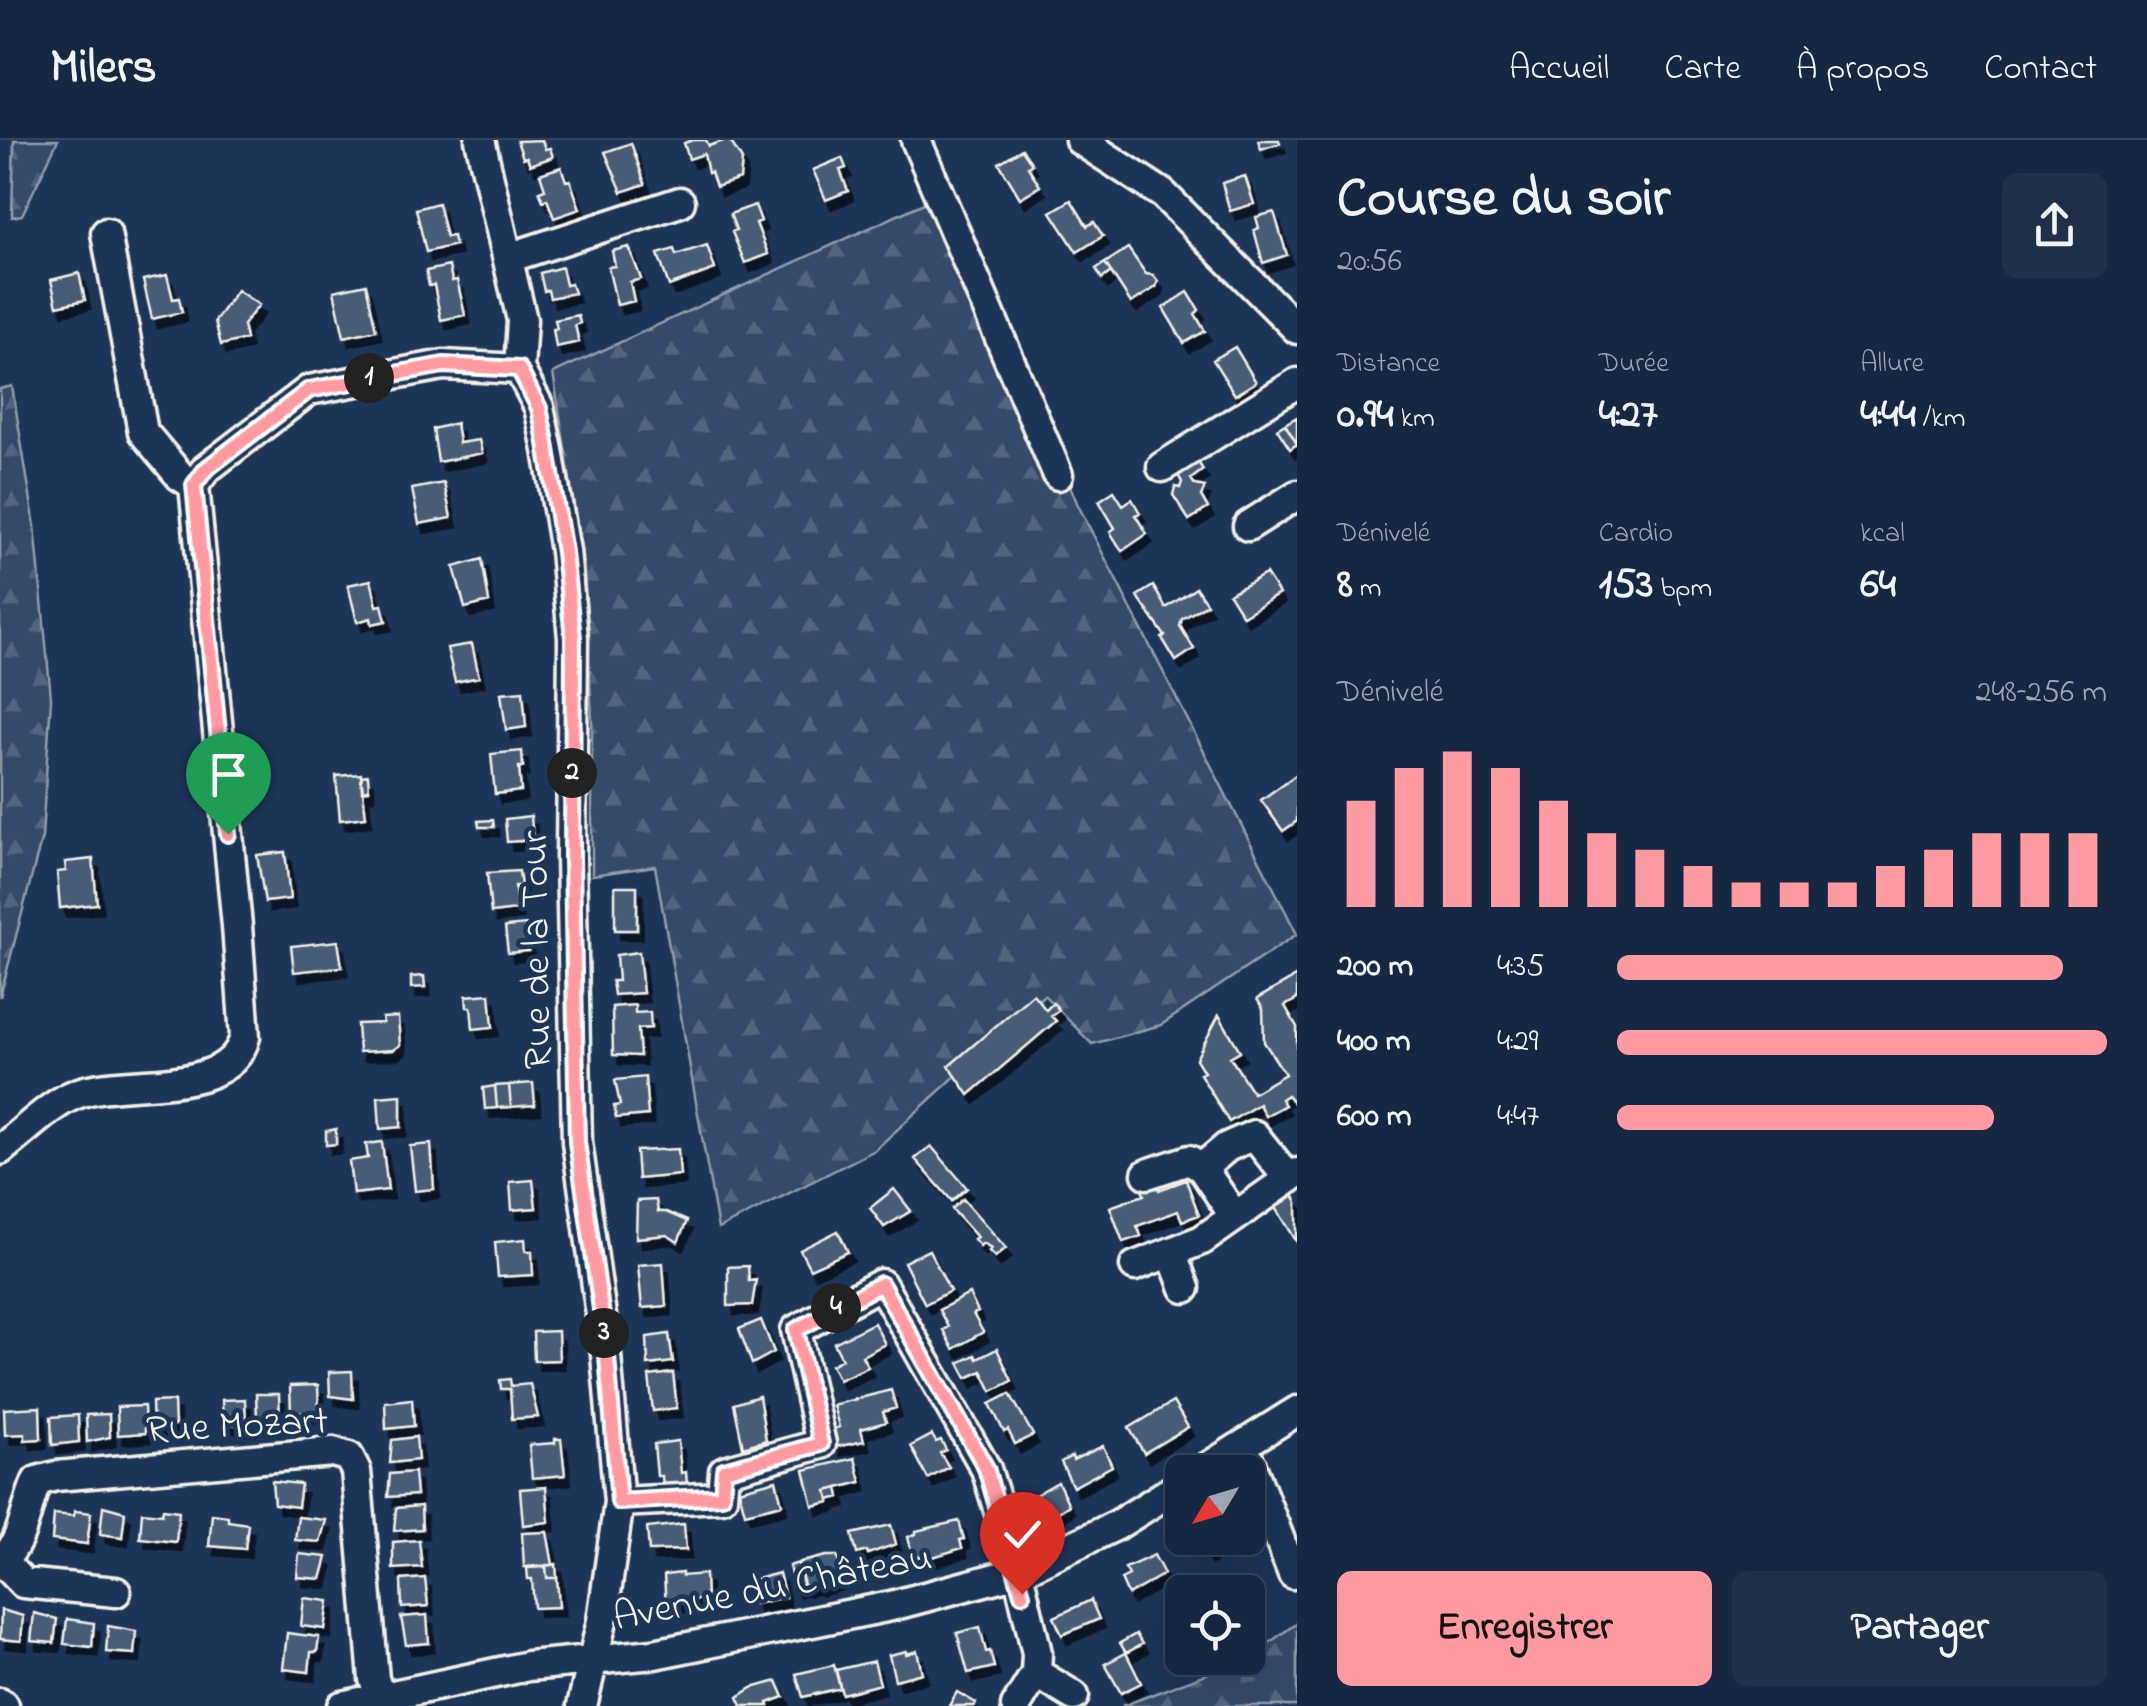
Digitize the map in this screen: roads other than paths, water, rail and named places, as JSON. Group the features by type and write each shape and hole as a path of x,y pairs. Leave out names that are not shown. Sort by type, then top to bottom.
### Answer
{"street":[{"name":"Rue de la Tour","path":"480,140 522,320 519,369 539,408 545,437 573,638 577,1142 606,1344 619,1502 602,1621 582,1706"},
{"path":"916,140 1058,475"},
{"path":"1080,140 1163,194 1297,329"},
{"path":"508,258 680,202"},
{"path":"106,233 144,432 180,476 194,485"},
{"path":"0,1150 74,1094 99,1088 202,1079 237,1058 242,1048 245,1037 237,926 194,485 206,469 309,390 443,365 519,369"},
{"path":"1162,467 1297,383"},
{"path":"1248,526 1297,495"},
{"path":"1134,1266 1202,1240 1293,1176 1254,1135 1227,1148 1202,1168"},
{"path":"1147,1174 1190,1160 1202,1168 1235,1217"},
{"path":"1171,1252 1184,1288"},
{"path":"619,1502 722,1496 724,1470 821,1444 796,1330 881,1284 986,1468 1018,1572 1037,1653 1036,1673 1016,1706"},
{"path":"1227,1455 1297,1411"},
{"path":"1243,1445 1292,1574"},
{"name":"Rue Mozart","path":"1,1561 15,1550 27,1502 37,1481 56,1476 333,1452 349,1458 356,1472 374,1679 381,1698"},
{"name":"Avenue du Château","path":"342,1706 528,1666 654,1654 891,1606 1018,1572 1117,1526 1165,1495"},
{"path":"1,1561 23,1583 116,1592"},
{"path":"1036,1673 1074,1696"}]}
